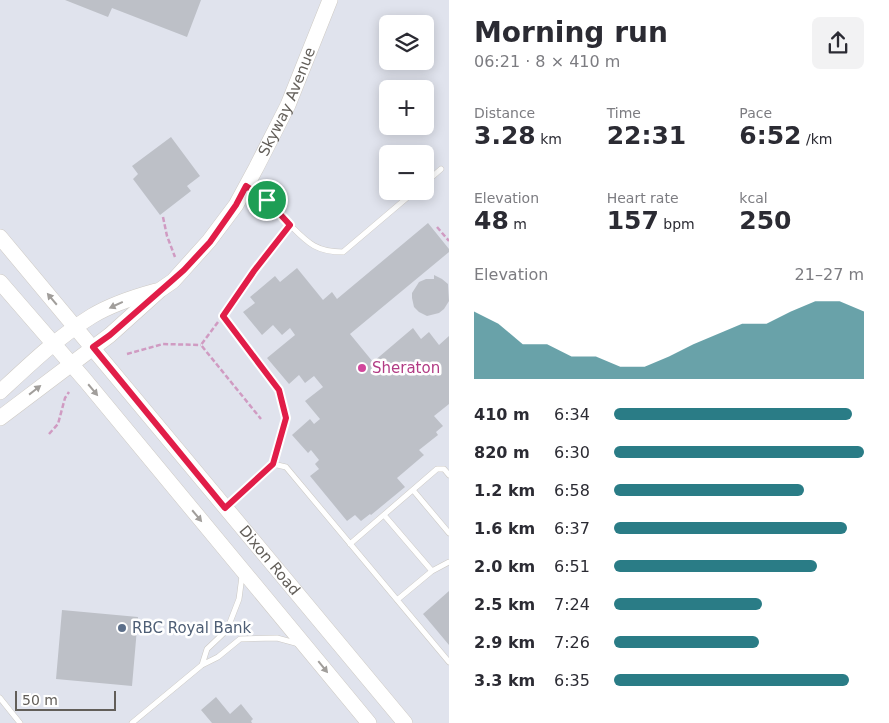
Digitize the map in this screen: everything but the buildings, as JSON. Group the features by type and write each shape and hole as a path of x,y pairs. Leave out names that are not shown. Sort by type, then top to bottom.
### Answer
{"main road":[{"name":"Skyway Avenue","path":"0,418 110,335 181,272 210,242 236,205 288,105 330,0"},
{"name":"Dixon Road","path":"0,236 405,723"},
{"name":"Dixon Road","path":"0,282 243,570 369,723"},
{"name":"Skyway Avenue","path":"0,392 52,344 92,316 130,298 160,290"}],"lane":[{"path":"434,175 441,169"},
{"path":"246,186 267,200 306,241 316,248 328,252 343,252 404,200"},
{"path":"225,508 273,464 286,418 279,390 223,316 254,271 290,225"},
{"path":"273,464 286,467 449,662"},
{"path":"350,544 437,469 444,469 449,475"},
{"path":"413,490 449,533"},
{"path":"384,514 432,571"},
{"path":"397,600 432,571 449,562"},
{"path":"202,665 207,649 227,630 239,599 243,570"},
{"path":"132,723 202,665 218,657 240,639 277,638 307,647"},
{"path":"0,698 20,723"}],"path":[{"path":"163,217 166,236 181,272"},
{"path":"437,227 449,242"},
{"path":"201,345 223,316"},
{"path":"127,354 163,344 201,345 261,419"},
{"path":"49,434 58,424 65,398 69,392"}],"place":[{"name":"Sheraton","path":"362,368"},
{"name":"RBC Royal Bank","path":"122,628"}],"route":[{"path":"246,186 267,200 290,225 254,271 223,316 279,390 286,418 273,464 225,508 93,347 110,335 184,270 210,242 236,205 246,186"}]}
